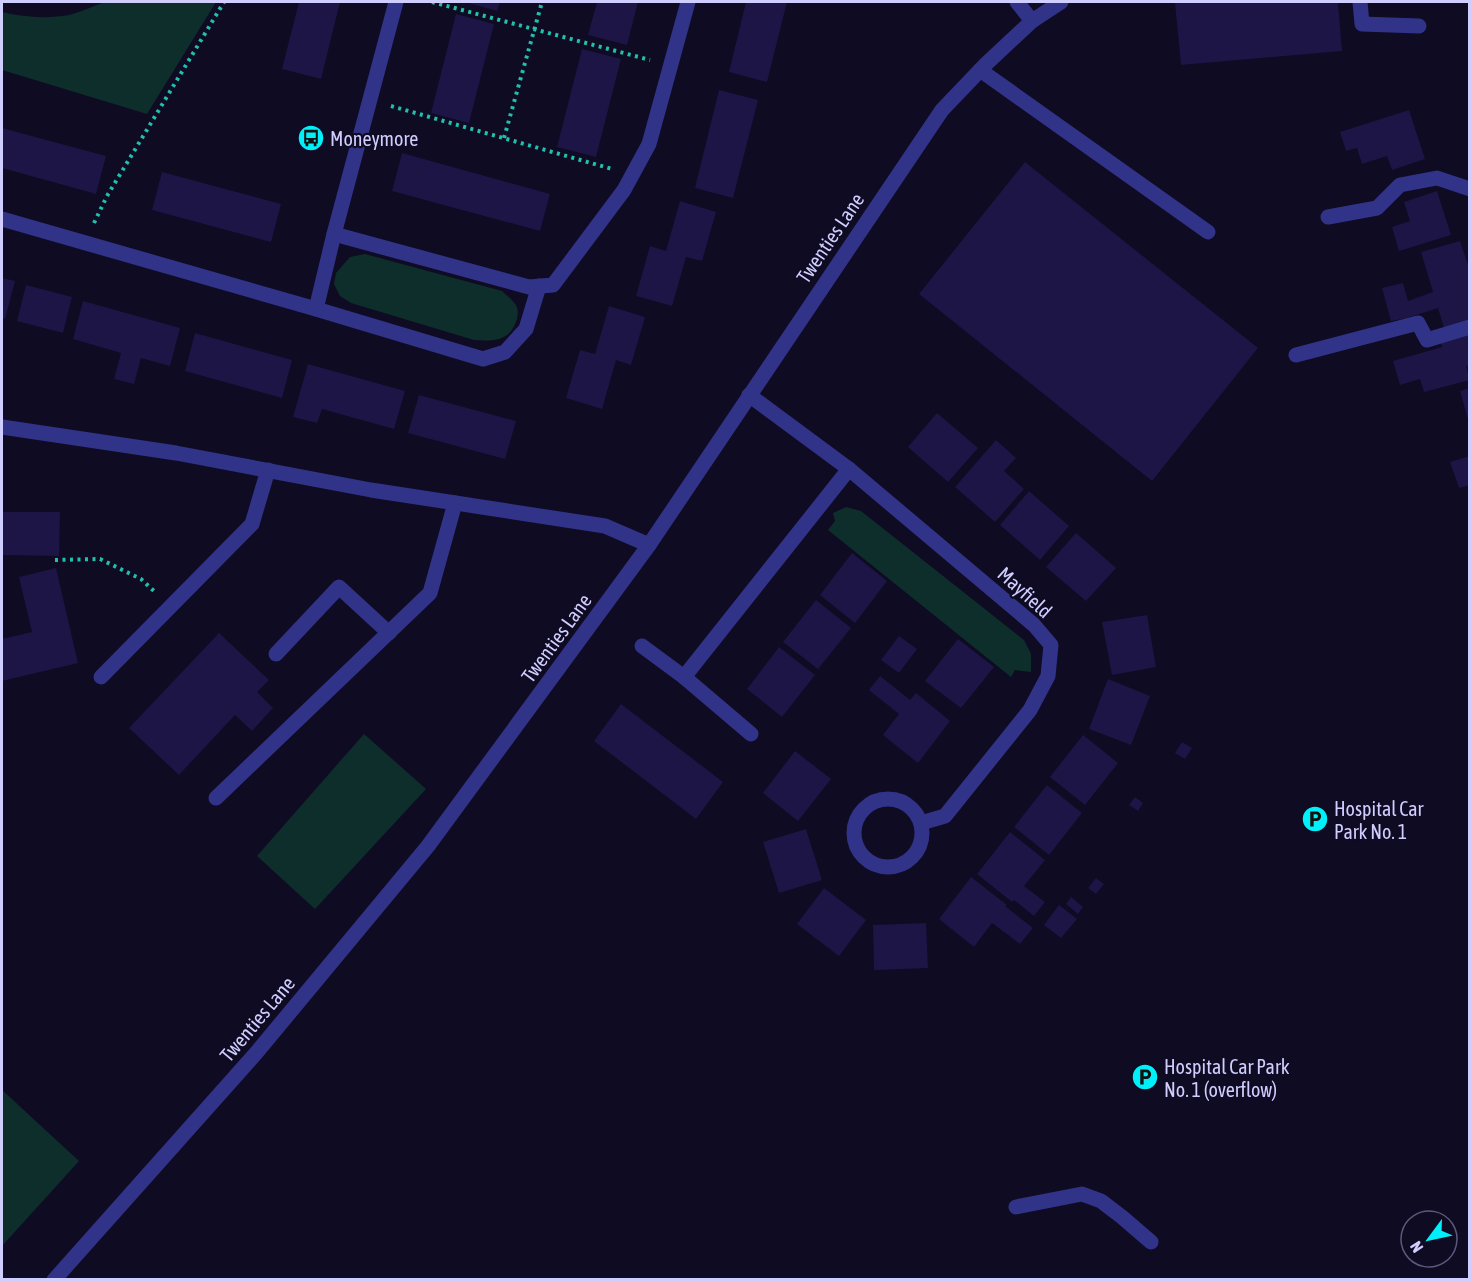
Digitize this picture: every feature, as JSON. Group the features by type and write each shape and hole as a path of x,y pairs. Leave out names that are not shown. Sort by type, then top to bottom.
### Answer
{"street":[{"path":"316,309 396,2"},
{"path":"334,234 529,287 553,285 624,189 650,144 688,2"},
{"path":"1017,2 1032,21"},
{"name":"Twenties Lane","path":"54,1280 257,1052 428,846 649,545 942,110 1032,21 1061,2"},
{"path":"1360,2 1362,24 1419,26"},
{"path":"980,70 1208,232"},
{"path":"1328,217 1377,208 1400,185 1437,178 1470,189"},
{"path":"2,219 483,359 505,352 526,329 539,286"},
{"path":"1296,355 1418,323 1427,340 1470,327"},
{"name":"Mayfield","path":"749,395 849,469 1034,625 1051,645 1048,676 1030,710 945,816 921,823"},
{"path":"2,427 176,453 371,490 605,526 649,545"},
{"path":"684,677 849,469"},
{"path":"101,677 252,524 268,470"},
{"path":"216,798 430,593 455,503"},
{"path":"276,654 339,587 389,633"},
{"path":"642,646 684,677 751,734"},
{"path":"884,799 898,800 912,807 921,823 921,845 906,863 893,867 880,866 868,861 857,846 856,822 861,812 871,803 884,799"},
{"path":"1016,1207 1083,1194 1101,1201 1151,1242"}],"path":[{"path":"85,243 107,196 224,2"},
{"path":"432,2 671,65"},
{"path":"504,138 542,2"},
{"path":"370,100 633,175"},
{"path":"56,560 100,560 141,579 171,606"}],"green space":[{"path":"105,2 216,2 147,114 2,70 2,12 52,17 74,14"},
{"path":"365,254 502,291 517,307 518,314 515,324 508,334 498,339 474,340 351,303 340,296 334,284 336,273 350,257"},
{"path":"846,507 861,511 1024,640 1031,654 1031,672 1015,670 1011,677 828,530 835,521 833,513"},
{"path":"364,734 426,789 315,909 257,856"},
{"path":"2,1090 79,1161 2,1246"}],"building":[{"path":"299,2 340,2 321,79 282,69"},
{"path":"465,2 500,2 497,11"},
{"path":"597,2 638,2 627,45 588,35"},
{"path":"746,2 787,2 767,82 729,72"},
{"path":"1338,2 1342,51 1181,65 1175,3"},
{"path":"456,14 494,24 469,123 431,113"},
{"path":"582,49 621,59 596,157 557,147"},
{"path":"719,90 758,100 733,198 695,188"},
{"path":"1409,110 1425,159 1392,170 1387,156 1362,164 1357,148 1346,151 1340,132"},
{"path":"2,128 106,156 96,194 2,168"},
{"path":"402,153 550,194 540,231 392,191"},
{"path":"1025,162 1258,348 1152,481 919,294"},
{"path":"162,172 281,204 271,242 152,210"},
{"path":"1437,191 1451,235 1399,251 1392,227 1410,221 1404,202"},
{"path":"680,201 716,212 702,261 686,257 672,306 636,296 650,246 666,251"},
{"path":"1460,241 1470,271 1470,321 1444,328 1438,308 1391,321 1382,288 1403,283 1408,301 1433,292 1421,252"},
{"path":"2,278 15,281 5,319 2,318"},
{"path":"26,285 72,297 63,333 17,321"},
{"path":"83,301 180,328 170,366 141,358 134,384 114,379 121,353 73,339"},
{"path":"609,306 645,317 631,365 616,360 602,409 566,398 580,350 595,354"},
{"path":"1470,331 1470,365 1466,366 1470,380 1424,392 1420,379 1400,385 1393,361 1442,347 1440,339"},
{"path":"195,333 292,360 282,398 185,371"},
{"path":"308,364 405,391 394,429 322,409 317,423 293,417"},
{"path":"1470,388 1470,423 1469,423 1460,391"},
{"path":"419,395 516,421 505,459 408,433"},
{"path":"937,413 978,448 948,482 908,447"},
{"path":"996,440 1016,458 1004,471 1024,489 995,522 955,487"},
{"path":"1470,456 1470,485 1459,488 1450,462"},
{"path":"1029,491 1069,526 1040,560 1000,525"},
{"path":"2,512 60,512 59,556 2,555"},
{"path":"1076,533 1116,568 1086,601 1046,567"},
{"path":"852,553 887,581 855,623 820,595"},
{"path":"56,568 78,663 2,681 2,639 32,632 19,577"},
{"path":"816,600 851,628 818,669 783,642"},
{"path":"1147,615 1156,667 1112,675 1102,622"},
{"path":"219,633 269,680 257,692 273,708 252,731 235,715 179,775 129,728"},
{"path":"899,636 917,649 899,673 881,660"},
{"path":"958,639 994,667 961,708 925,681"},
{"path":"779,647 815,675 782,717 747,689"},
{"path":"880,676 910,700 916,693 950,721 918,763 883,735 899,714 869,690"},
{"path":"1108,679 1150,696 1131,745 1089,729"},
{"path":"621,704 723,782 696,819 594,741"},
{"path":"1083,735 1118,763 1085,805 1050,777"},
{"path":"1182,742 1192,748 1185,759 1175,753"},
{"path":"795,751 831,779 798,821 763,793"},
{"path":"1047,785 1082,813 1049,855 1014,827"},
{"path":"1135,797 1143,803 1138,811 1129,805"},
{"path":"806,829 822,880 779,893 763,842"},
{"path":"1010,832 1045,860 1024,886 1045,902 1034,916 977,874"},
{"path":"971,877 1033,928 1020,944 992,923 974,947 939,919"},
{"path":"1096,878 1104,884 1096,894 1088,888"},
{"path":"824,888 866,920 839,956 797,924"},
{"path":"1071,897 1083,907 1078,914 1066,904"},
{"path":"1059,905 1077,919 1061,938 1044,925"},
{"path":"926,923 928,968 874,970 873,925"}],"place":[{"name":"Moneymore","path":"311,138"},
{"name":"Hospital Car Park No. 1","path":"1315,819"},
{"name":"Hospital Car Park No. 1 (overflow)","path":"1145,1077"}]}
